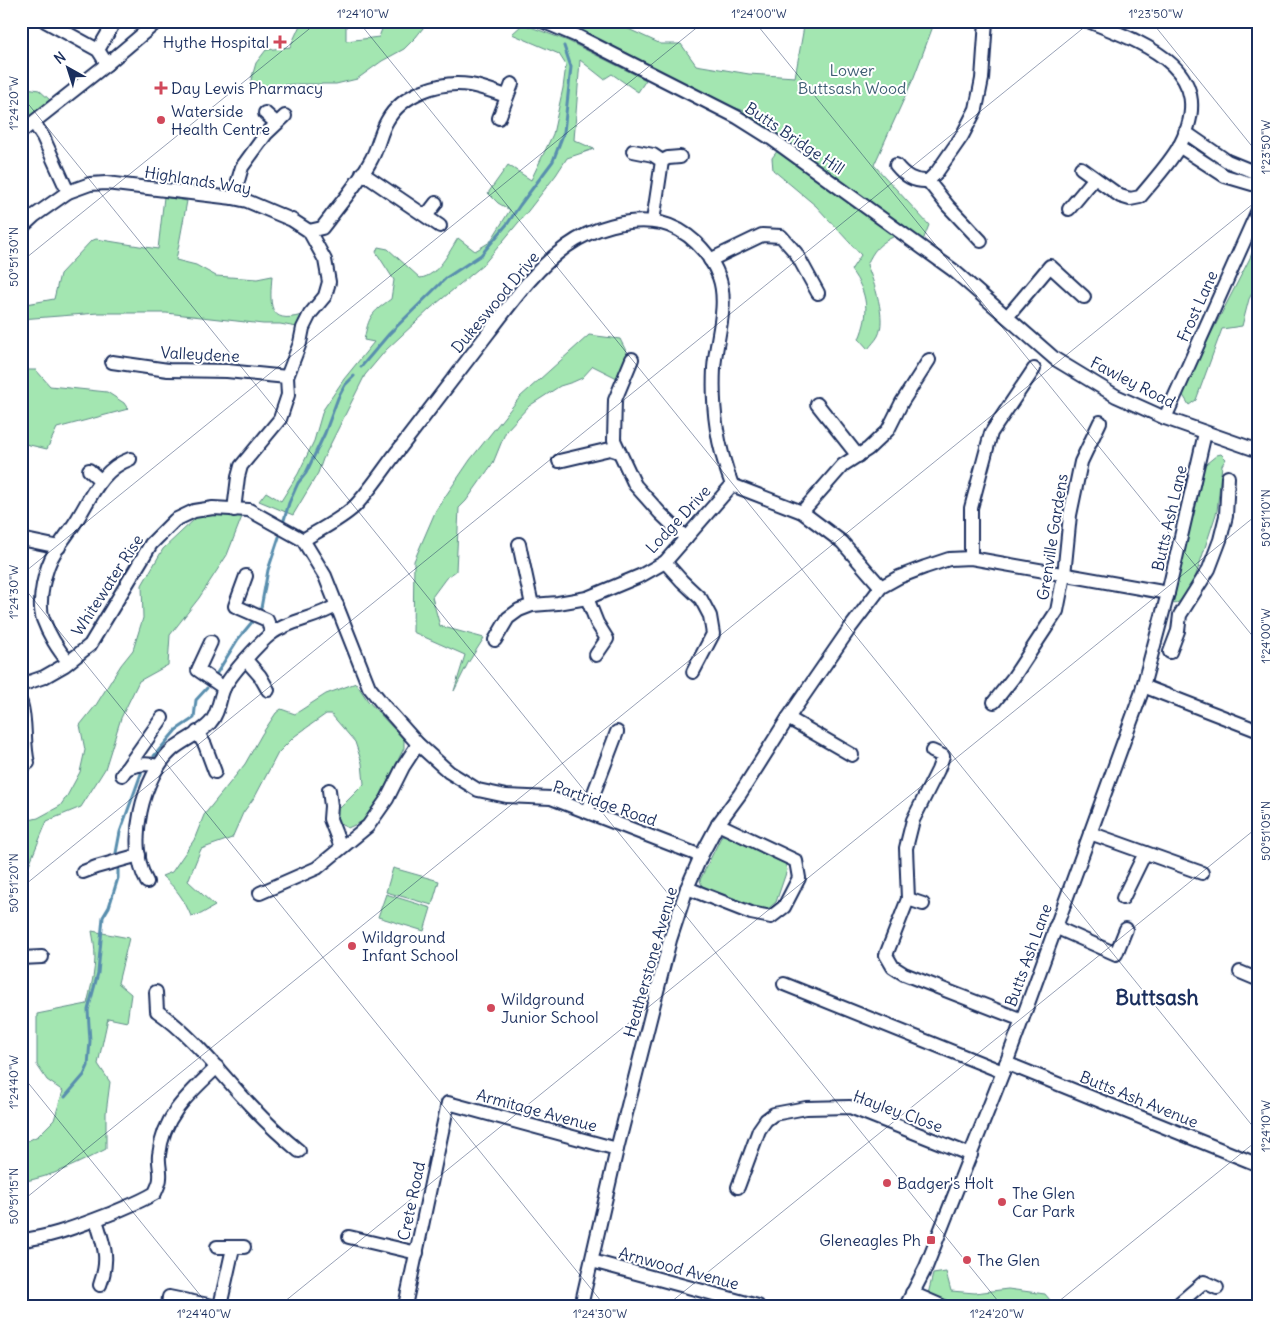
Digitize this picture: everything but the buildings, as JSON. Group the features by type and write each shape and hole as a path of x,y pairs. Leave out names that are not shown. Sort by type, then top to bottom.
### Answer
{"street":[{"path":"45,21 98,50 107,64"},
{"path":"98,50 115,21"},
{"path":"21,132 158,21"},
{"name":"Butts Bridge Hill","path":"542,21 577,36 736,117 772,139 953,270 1007,317"},
{"path":"896,165 911,179 928,181 937,172 962,136 976,109 982,79 986,21"},
{"path":"1081,168 1120,196 1130,199 1140,197 1179,146 1190,121 1191,102 1184,80 1172,64 1140,42 1088,21"},
{"path":"309,232 322,228 362,173 372,157 388,119 400,106 423,90 462,84 477,86 506,96"},
{"path":"499,118 512,84"},
{"path":"233,198 242,167 266,134 280,120 265,113"},
{"path":"34,123 43,137 68,192"},
{"path":"1185,132 1227,161 1259,174"},
{"path":"1179,146 1225,176 1259,186"},
{"path":"633,151 653,156 662,162"},
{"path":"653,222 662,162 668,158 680,157"},
{"path":"362,173 440,226"},
{"path":"1069,209 1094,179"},
{"path":"928,181 948,206 981,241"},
{"name":"Highlands Way","path":"21,228 34,216 68,192 84,185 106,183 247,201 292,220 309,232 325,260 329,282 325,296 310,314 303,328 300,342 287,376 288,395 280,419 244,461 239,472 234,510"},
{"path":"426,216 436,203"},
{"name":"Frost Lane","path":"1165,418 1259,208"},
{"name":"Dukeswood Drive","path":"303,540 355,507 539,270 568,246 596,230 622,223 653,222 672,226 692,238 710,260 719,277 723,293 714,368 716,431 722,458 732,485"},
{"path":"710,260 762,234 781,236 796,253 818,293"},
{"path":"1007,317 1050,266 1084,297"},
{"name":"Fawley Road","path":"1007,317 1055,359 1116,396 1165,418 1259,451"},
{"path":"632,359 615,400 614,440 635,486 686,538"},
{"path":"802,512 844,465 868,450 888,430 902,402 929,360"},
{"name":"Valleydene","path":"112,362 168,370 227,371 287,376"},
{"path":"971,558 971,508 991,433 1034,369"},
{"path":"817,404 858,456"},
{"name":"Grenville Gardens","path":"994,702 1013,678 1057,611 1064,575 1070,515 1081,462 1100,422"},
{"name":"Butts Ash Lane","path":"906,1306 926,1267 1005,1067 1143,686 1168,594 1205,433"},
{"path":"559,461 610,449 619,452"},
{"path":"68,661 50,634 42,614 42,589 51,560 72,530 94,488 100,480 130,459"},
{"path":"89,470 100,480"},
{"path":"1170,652 1178,631 1180,615 1209,569 1220,540 1226,516 1228,477"},
{"path":"732,485 802,512 842,542 881,587 899,577 949,559 971,558 1168,594"},
{"name":"Lodge Drive","path":"495,640 508,618 519,610 532,605 587,598 642,575 665,562 732,485"},
{"name":"Whitewater Rise","path":"21,685 44,677 65,665 90,645 151,544 175,520 194,511 213,508 249,510 303,540"},
{"path":"21,539 59,547"},
{"name":"Partridge Road","path":"303,540 326,576 369,687 418,744 449,772 478,790 506,796 551,798 701,856"},
{"path":"519,544 532,605"},
{"path":"665,562 701,599 710,616 712,634 693,672"},
{"path":"246,576 235,606 266,620 272,633"},
{"name":"Heatherstone Avenue","path":"581,1306 617,1149 670,940 687,888 718,824 740,794 788,718 850,628 881,587"},
{"path":"587,598 597,623 608,639 596,655"},
{"path":"147,882 142,872 136,834 140,813 158,766 172,750 210,722 220,703 224,688 246,660 272,633 326,612 338,605"},
{"path":"1164,610 1180,615"},
{"path":"211,642 198,670 224,688"},
{"path":"246,660 260,676 268,690"},
{"path":"1143,686 1259,731"},
{"path":"21,703 25,714 24,749 28,763"},
{"path":"158,766 147,763 136,765 124,772 162,718"},
{"path":"788,718 852,755"},
{"path":"197,732 208,751 215,772"},
{"path":"587,811 617,732"},
{"path":"260,892 317,868 368,826 387,799 403,766 418,744"},
{"path":"932,751 942,756 938,770 913,820 906,848 908,899 886,955 893,967 904,974 1022,1020"},
{"path":"329,790 330,819 341,847"},
{"path":"687,888 751,913 771,917 784,907 799,878 796,861 718,824"},
{"path":"1090,833 1202,873"},
{"path":"1124,898 1145,853"},
{"path":"84,872 139,855"},
{"path":"908,899 922,904"},
{"path":"1055,927 1116,954 1126,929"},
{"path":"21,958 42,957"},
{"path":"1240,972 1259,980"},
{"name":"Butts Ash Avenue","path":"784,984 1259,1165"},
{"path":"156,992 157,1011 217,1066 251,1106 299,1151"},
{"path":"21,1240 41,1238 96,1220 136,1204 155,1193 160,1179 158,1156 163,1136 172,1116 186,1096 217,1066"},
{"name":"Armitage Avenue","path":"448,1103 617,1149"},
{"name":"Crete Road","path":"405,1306 448,1103"},
{"name":"Hayley Close","path":"738,1187 759,1130 766,1120 774,1114 806,1108 850,1107 971,1155"},
{"path":"96,1220 105,1250 106,1270 100,1285"},
{"path":"349,1237 417,1253"},
{"path":"217,1247 239,1247 220,1306"},
{"name":"Arnwood Avenue","path":"592,1261 758,1306"},
{"path":"1176,1306 1204,1282 1217,1288"},
{"path":"912,1293 942,1306"},
{"path":"168,1306 170,1297 213,1306"}],"green space":[{"path":"302,21 346,21 346,41 379,37 385,21 433,21 423,28 404,49 382,61 357,79 336,84 249,87 256,63 266,50 290,47"},
{"name":"Lower Buttsash Wood","path":"560,21 611,21 661,44 681,44 696,65 749,74 795,77 805,21 935,21 914,77 874,165 929,225 922,243 859,194 742,110 721,103"},
{"path":"523,24 568,41 646,80 638,92 612,74 604,79 580,60 574,140 594,149 567,158 528,211 483,265 431,308 386,350 365,375 323,459 318,473 293,515 259,501 266,492 281,501 298,474 314,441 323,410 344,379 374,342 364,340 369,320 379,308 391,299 394,280 376,252 378,247 388,249 420,278 426,276 438,268 458,238 475,251 490,242 510,210 498,203 488,193 508,165 531,180 553,134 566,65 559,54 512,34"},
{"path":"21,87 39,90 50,100 21,123"},
{"path":"778,150 895,236 885,241 878,248 867,265 878,300 881,320 878,336 868,349 859,339 865,320 866,303 861,287 851,270 861,255 816,206 773,170 772,158"},
{"path":"164,197 187,201 176,260 196,265 216,276 257,279 272,276 271,303 273,309 282,317 302,315 297,327 166,313 98,313 21,319 21,305 54,299 60,274 91,241 96,239 158,249"},
{"path":"1259,235 1259,280 1249,299 1242,326 1222,329 1196,400 1189,405 1181,392 1250,258"},
{"path":"589,335 620,339 628,355 617,378 593,366 582,378 560,386 529,406 506,431 493,463 459,508 456,571 446,578 432,597 440,626 484,638 468,663 454,691 465,655 413,632 414,561 436,510 470,460 520,397"},
{"path":"21,370 36,370 50,386 107,392 124,403 128,409 57,428 47,449 21,443"},
{"path":"1221,454 1226,459 1222,465 1217,511 1194,581 1180,601 1175,604 1171,602 1201,468"},
{"path":"222,508 243,514 227,555 199,598 170,635 168,665 139,681 121,718 105,769 81,807 47,821 28,867 26,905 21,905 21,822 38,818 60,806 80,772 85,750 80,725 96,705 121,665 133,650 143,618 142,585 163,549 196,518"},
{"path":"356,683 368,701 404,740 404,748 374,809 363,821 348,828 338,823 336,812 364,784 362,763 355,742 331,714 326,714 295,736 278,753 256,795 243,813 232,838 201,849 188,881 215,906 201,914 191,916 179,894 162,876 172,872 194,840 204,815 245,764 276,713 281,709 295,714 326,694"},
{"path":"722,835 733,836 784,860 787,870 776,902 769,908 759,909 702,886 700,880"},
{"path":"393,868 439,881 432,905 386,892"},
{"path":"386,894 431,908 424,931 378,917"},
{"path":"92,931 129,938 118,983 131,994 127,1022 108,1018 98,1064 110,1082 106,1113 106,1149 55,1173 21,1182 21,1144 38,1136 54,1120 63,1091 47,1080 37,1065 37,1014 87,1004 94,968 95,951"},
{"path":"946,1272 951,1291 975,1293 1008,1289 1045,1294 1055,1306 925,1306 933,1274"}],"waterway":[{"path":"361,367 389,334 446,278 481,255 508,223 553,161 564,132 571,67 564,46"},
{"path":"284,520 289,503 325,433 338,398 345,385 354,376"},
{"path":"261,608 268,570 279,537"},
{"path":"217,673 238,639 252,622"},
{"path":"154,756 176,730 194,718 196,700 207,688"},
{"path":"116,853 120,832 142,771"},
{"path":"65,1097 84,1075 88,1066 90,1041 88,1010 98,973 103,917 109,907 118,878 118,870"}],"place":[{"name":"Hythe Hospital","path":"280,42"},
{"name":"Day Lewis Pharmacy","path":"161,88"},
{"name":"Waterside Health Centre","path":"161,120"},
{"name":"Wildground Infant School","path":"352,946"},
{"name":"Wildground Junior School","path":"491,1008"},
{"name":"Badger's Holt","path":"887,1183"},
{"name":"The Glen Car Park","path":"1002,1202"},
{"name":"Gleneagles Ph","path":"931,1240"},
{"name":"The Glen","path":"967,1260"}],"district":[{"name":"Buttsash","path":"1157,998"}]}
